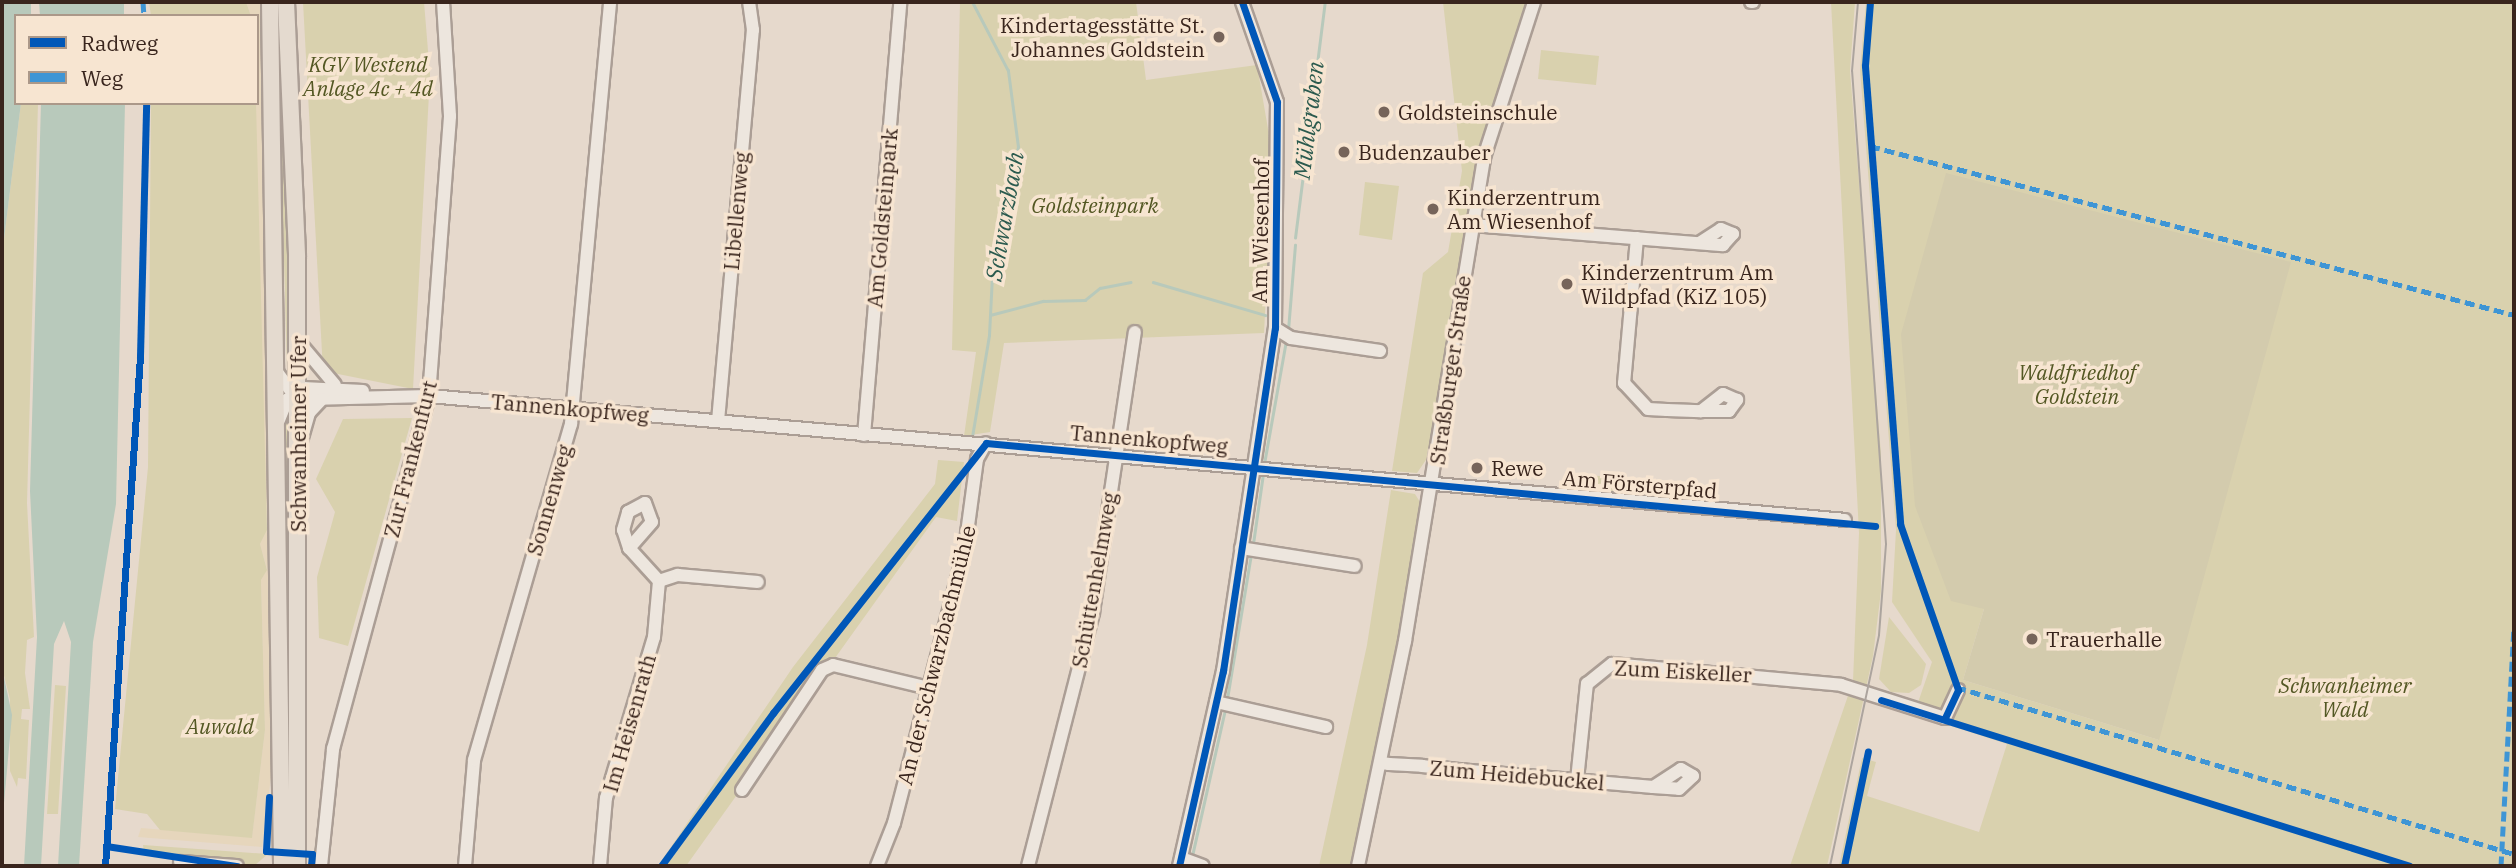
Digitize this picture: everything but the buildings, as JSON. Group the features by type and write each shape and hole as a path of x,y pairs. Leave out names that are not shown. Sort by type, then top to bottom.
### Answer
{"main road":[{"name":"Schwanheimer Ufer","path":"270,2 279,420 282,866"},
{"name":"Schwanheimer Ufer","path":"286,2 298,340 297,866"}],"street":[{"name":"Zur Frankenfurt","path":"321,866 333,749 429,396 450,116 443,2"},
{"name":"Sonnenweg","path":"465,866 474,760 573,409 610,2"},
{"name":"Libellenweg","path":"718,421 753,30 749,2"},
{"name":"Am Goldsteinpark","path":"864,435 900,2"},
{"name":"Am Wiesenhof","path":"1189,862 1222,703 1248,550 1253,466 1275,328 1278,102 1242,2"},
{"name":"Straßburger Straße","path":"1358,866 1382,763 1433,483 1472,225 1496,109 1534,2"},
{"path":"1472,225 1701,242"},
{"path":"1637,239 1625,383 1647,409 1701,411"},
{"name":"Am Wiesenhof","path":"1275,328 1291,338 1380,351"},
{"name":"Schüttenhelmweg","path":"1028,866 1093,612 1135,332"},
{"path":"298,340 335,386"},
{"path":"277,372 297,394 279,420"},
{"name":"Tannenkopfweg","path":"297,394 335,386 377,394"},
{"name":"Tannenkopfweg","path":"297,394 322,399 377,394 429,396 864,435 1276,467 1433,483"},
{"path":"299,451 309,413 322,399"},
{"name":"An der Schwarzbachmühle","path":"877,866 929,688 965,548 977,459 986,443"},
{"name":"Am Försterpfad","path":"1433,483 1845,520"},
{"path":"629,548 659,581 678,575 758,582"},
{"path":"1248,550 1355,566"},
{"name":"Im Heisenrath","path":"600,866 606,798 654,637 659,581"},
{"name":"Zum Eiskeller","path":"1577,780 1587,684 1601,667 1635,664 1841,685 1945,719 1958,690"},
{"path":"742,790 822,670 833,665 929,688"},
{"path":"1222,703 1326,727"},
{"name":"Zum Heidebuckel","path":"1382,763 1653,787"},
{"path":"180,862 237,866"}],"shaded area":[{"path":"2,2 31,2 31,14 14,14 14,105 21,105 2,255"},
{"path":"39,2 124,2 124,14 40,14"},
{"path":"246,2 263,2 275,746 262,847 138,837 141,828 252,837 265,730 261,580 267,569 260,544 267,530 255,218 259,14 250,14"},
{"path":"41,105 125,105 116,504 93,642 79,866 58,866 71,642 64,621 54,644 41,866 24,866 37,637 30,491"},
{"path":"2,668 12,715 2,825"}],"green space":[{"path":"149,2 246,2 250,14 151,14"},
{"path":"277,2 288,120 291,381 287,370"},
{"name":"KGV Westend Anlage 4c + 4d","path":"303,2 424,2 430,75 413,389 323,371"},
{"name":"Goldsteinpark","path":"960,2 1136,2 1146,80 1257,65 1273,158 1264,333 1004,343 990,432 964,436 976,352 952,350"},
{"path":"1443,2 1528,2 1486,125 1430,454 1417,473 1392,471 1423,273 1448,252 1462,171"},
{"path":"1831,2 1855,2 1850,71 1881,454 1881,591 1873,656 1827,866 1790,866 1853,681 1859,533"},
{"name":"Schwanheimer Wald","path":"1866,2 2514,2 2514,866 1839,866 1862,758 1876,762 1867,796 1979,832 2007,744 1914,714 1932,662 1892,602 1896,530 1860,70","holes":["1984,609 2159,740 1963,680"]},
{"path":"1541,50 1599,56 1596,85 1538,79"},
{"path":"21,105 38,105 27,503 34,637 27,640 25,673 30,709 22,709 21,719 29,720 26,779 18,778 17,787 10,771 10,699 2,668 2,255"},
{"name":"Auwald","path":"151,105 256,105 267,530 260,544 267,570 261,580 265,730 252,838 160,830 147,814 115,809 148,467"},
{"name":"Waldfriedhof Goldstein","path":"1946,173 2291,262 2159,740 1963,680 1984,609 1951,601 1915,506 1901,334"},
{"path":"1365,182 1399,186 1392,240 1359,235"},
{"path":"290,408 291,797 288,850 283,424"},
{"path":"412,418 348,646 319,638 317,577 335,512 316,479 343,419"},
{"path":"938,460 964,462 957,521 936,517 686,866 658,866 793,667 935,484"},
{"path":"1577,474 1655,481 1653,496 1575,490"},
{"path":"1391,490 1415,494 1420,502 1386,719 1352,866 1319,866 1367,645"},
{"path":"1889,617 1926,664 1921,685 1909,693 1891,692 1879,679"},
{"path":"55,685 66,686 58,814 47,814"},
{"path":"143,845 268,854 255,865 212,863 144,852"}],"waterway":[{"name":"Schwarzbach","path":"972,2 1008,71 1018,147 993,256 989,335 972,437"},
{"name":"Mühlgraben","path":"1295,238 1325,2"},
{"name":"Mühlgraben","path":"1288,330 1295,245"},
{"path":"990,315 1043,301 1085,300 1100,288 1130,282"},
{"path":"1153,282 1265,315"},
{"name":"Mühlgraben","path":"1264,464 1286,340"},
{"name":"Mühlgraben","path":"1253,544 1263,474"},
{"name":"Mühlgraben","path":"1227,699 1251,554"},
{"name":"Mühlgraben","path":"1192,856 1225,709"}],"tram line":[{"path":"1830,866 1879,635 1886,544 1852,71 1858,2"}],"marked path":[{"path":"143,2 144,14"},
{"path":"1870,146 2514,315"},
{"path":"2501,866 2514,626"},
{"path":"1956,687 2514,854"}],"cycle path":[{"path":"1179,866 1223,671 1275,328 1277,102 1242,2"},
{"path":"1870,2 1865,66 1900,524 1958,690 1945,718"},
{"path":"105,866 140,356 146,105"},
{"path":"661,866 773,713 986,443 1875,526"},
{"path":"1881,700 2410,866"},
{"path":"1844,866 1868,751"},
{"path":"269,797 266,851 312,854 311,866"},
{"path":"106,846 237,866"}],"place":[{"name":"Kindertagesstätte St. Johannes Goldstein","path":"1219,37"},
{"name":"Goldsteinschule","path":"1384,112"},
{"name":"Budenzauber","path":"1344,152"},
{"name":"Kinderzentrum Am Wiesenhof","path":"1433,209"},
{"name":"Kinderzentrum Am Wildpfad (KiZ 105)","path":"1567,284"},
{"name":"Rewe","path":"1477,468"},
{"name":"Trauerhalle","path":"2032,639"}]}
